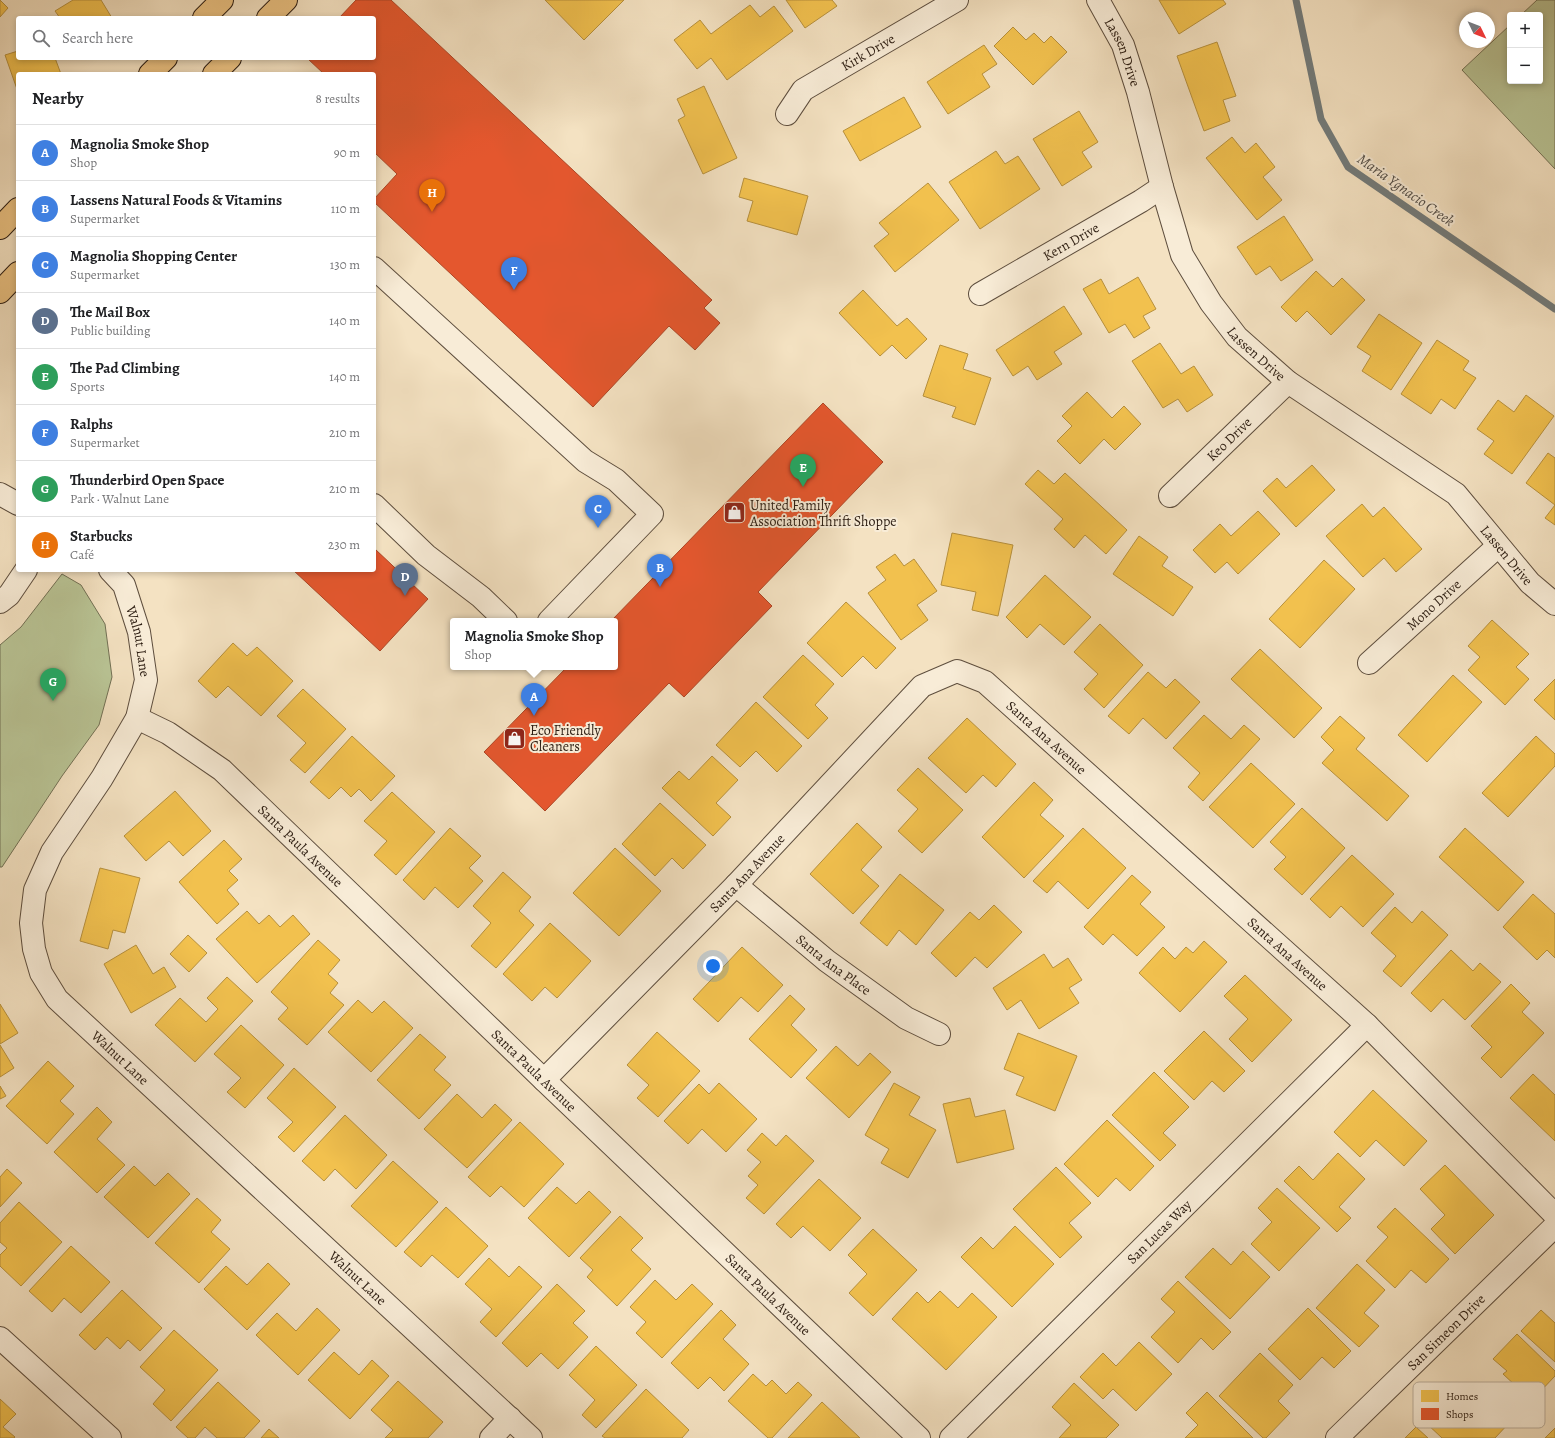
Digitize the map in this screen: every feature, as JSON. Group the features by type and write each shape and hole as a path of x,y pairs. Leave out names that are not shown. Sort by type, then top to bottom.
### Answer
{"main road":[{"path":"206,16 222,0"},
{"path":"270,16 286,0"},
{"path":"152,72 164,60"},
{"path":"216,72 228,60"},
{"path":"0,228 16,211"},
{"path":"0,292 16,276"}],"street":[{"name":"Kirk Drive","path":"787,114 803,90 957,0"},
{"name":"Lassen Drive","path":"1098,0 1123,45 1138,92 1162,187 1182,255 1211,303 1237,337 1288,382 1456,494 1530,583 1555,604"},
{"name":"Kern Drive","path":"980,294 1141,202 1162,187"},
{"path":"376,270 585,461 616,480 652,514 552,618"},
{"name":"Keo Drive","path":"1170,496 1288,382"},
{"path":"0,494 16,503"},
{"path":"376,508 426,555 481,597 503,618"},
{"name":"Mono Drive","path":"1369,663 1498,546"},
{"path":"0,602 9,595 25,572"},
{"name":"Walnut Lane","path":"112,572 124,584 139,632 146,680 138,718 102,778 52,852 35,890 31,923 34,949 41,973 57,999 531,1438"},
{"name":"Santa Ana Avenue","path":"544,1080 736,885 922,686 957,671 985,682 1367,1025 1555,1215"},
{"name":"Santa Paula Avenue","path":"138,718 168,733 222,770 919,1438"},
{"name":"Santa Ana Place","path":"736,885 827,961 906,1018 939,1034"},
{"name":"San Lucas Way","path":"951,1438 1367,1025"},
{"name":"San Simeon Drive","path":"1337,1438 1555,1226"},
{"path":"0,1338 110,1438"},
{"path":"491,1438 510,1418"}],"green space":[{"path":"1537,0 1555,0 1555,169 1462,70 1485,48 1495,48 1495,39 1507,28 1507,84 1543,84 1543,12 1524,12"},
{"path":"62,574 81,585 105,624 112,677 99,725 62,776 2,867 0,867 0,645 21,627"}],"building: Homes":[{"path":"0,0 8,8 0,17"},
{"path":"73,0 101,0 111,16 59,16 55,11"},
{"path":"545,0 624,0 584,40"},
{"path":"786,0 832,0 837,6 805,28"},
{"path":"1159,0 1223,0 1226,4 1179,34"},
{"path":"750,5 760,17 774,6 793,31 727,80 711,58 697,69 674,40 700,20 711,34"},
{"path":"1013,27 1026,40 1034,33 1044,43 1051,36 1067,52 1033,85 994,46"},
{"path":"1217,42 1236,96 1223,100 1230,121 1204,131 1177,56"},
{"path":"984,45 997,64 982,74 990,87 948,114 927,82"},
{"path":"16,52 16,60 56,60 60,72 16,72 16,86 5,55"},
{"path":"704,86 737,158 703,174 678,120 685,116 677,99"},
{"path":"904,97 921,127 860,161 843,131"},
{"path":"1079,111 1098,142 1082,152 1092,167 1062,186 1033,139"},
{"path":"1232,137 1245,153 1256,143 1275,167 1263,177 1282,200 1257,220 1206,158"},
{"path":"996,151 1005,164 1018,156 1040,189 980,229 949,182"},
{"path":"744,178 808,196 797,235 747,221 753,201 739,197"},
{"path":"928,183 959,220 895,272 874,246 889,234 879,223"},
{"path":"1284,216 1313,260 1281,281 1270,266 1256,275 1237,247"},
{"path":"1316,271 1333,287 1342,278 1365,300 1331,335 1307,311 1296,322 1281,307"},
{"path":"1138,277 1156,309 1143,316 1150,328 1134,338 1125,324 1109,333 1083,289 1101,279 1109,294"},
{"path":"863,290 897,326 907,318 927,339 906,359 892,345 880,356 839,313"},
{"path":"1064,306 1082,334 1054,352 1062,364 1037,380 1028,366 1013,376 996,350"},
{"path":"1379,314 1422,343 1391,390 1362,371 1371,356 1357,347"},
{"path":"1437,340 1469,361 1463,370 1476,378 1455,409 1441,399 1431,414 1401,394"},
{"path":"1160,343 1181,374 1194,366 1213,395 1187,412 1178,399 1163,408 1132,361"},
{"path":"940,345 968,354 963,369 991,378 975,425 952,417 956,407 923,396"},
{"path":"1087,392 1112,418 1124,406 1141,424 1115,450 1104,439 1080,464 1057,441 1072,426 1062,416"},
{"path":"1526,395 1554,416 1512,474 1484,454 1494,441 1477,429 1498,400 1514,412"},
{"path":"1548,453 1555,458 1555,505 1526,483"},
{"path":"1312,465 1335,490 1296,527 1263,491 1277,478 1286,488"},
{"path":"1038,470 1054,484 1065,473 1127,530 1106,554 1085,535 1074,548 1054,529 1063,519 1025,484"},
{"path":"1362,504 1373,517 1384,507 1422,549 1396,572 1384,558 1363,577 1326,536"},
{"path":"1555,505 1555,525 1545,518"},
{"path":"1258,511 1280,534 1238,574 1227,562 1215,573 1193,550 1220,524 1231,536"},
{"path":"952,533 1013,545 998,616 972,610 976,592 941,585"},
{"path":"1139,536 1168,557 1162,566 1193,587 1173,616 1113,574"},
{"path":"895,554 904,566 914,559 937,591 917,605 928,620 901,640 868,593 886,580 876,567"},
{"path":"1324,560 1355,589 1300,648 1269,619"},
{"path":"1045,575 1091,617 1064,645 1040,624 1027,638 1006,617"},
{"path":"846,602 896,648 876,669 863,656 842,677 807,643"},
{"path":"1492,620 1529,654 1516,667 1529,679 1505,705 1468,670 1480,657 1468,646"},
{"path":"1100,624 1143,665 1104,708 1084,689 1098,674 1074,652"},
{"path":"233,643 247,656 257,647 293,681 261,716 228,686 216,698 198,681"},
{"path":"1260,649 1322,708 1294,738 1231,679"},
{"path":"803,655 834,684 815,705 828,718 808,739 763,697"},
{"path":"1148,672 1166,688 1175,679 1200,702 1166,739 1143,718 1129,734 1108,716"},
{"path":"1453,675 1482,702 1427,762 1398,735"},
{"path":"1555,679 1555,720 1534,700"},
{"path":"303,689 346,729 305,773 290,760 306,743 277,716"},
{"path":"756,702 802,746 777,772 756,751 740,767 716,745"},
{"path":"1204,715 1231,739 1244,725 1260,739 1203,801 1188,787 1200,773 1173,748"},
{"path":"1340,716 1365,738 1356,749 1409,796 1387,821 1322,763 1334,750 1321,737"},
{"path":"967,718 1016,764 996,787 983,775 966,793 928,758"},
{"path":"352,736 395,776 371,801 359,789 351,797 341,787 329,799 310,782"},
{"path":"1536,736 1555,754 1555,766 1508,817 1482,793"},
{"path":"712,756 738,780 716,803 731,817 713,836 662,788 679,771 689,780"},
{"path":"1251,763 1295,804 1253,848 1209,807"},
{"path":"918,768 963,810 922,853 898,831 918,809 897,790"},
{"path":"1034,782 1053,800 1040,815 1064,836 1024,878 982,837"},
{"path":"175,791 211,831 183,856 169,841 146,861 124,836"},
{"path":"392,792 435,832 396,875 374,855 387,841 364,821"},
{"path":"660,803 706,845 683,869 672,858 655,876 622,844"},
{"path":"1302,808 1345,848 1302,895 1274,869 1286,857 1270,842"},
{"path":"857,823 882,847 861,870 879,886 853,914 810,874"},
{"path":"450,828 481,856 469,868 483,881 458,908 435,887 424,900 403,880"},
{"path":"1083,828 1126,868 1088,909 1058,881 1047,893 1033,881"},
{"path":"1465,828 1524,882 1498,911 1439,857"},
{"path":"224,840 242,859 229,871 238,880 227,890 239,904 217,924 179,882"},
{"path":"615,848 661,891 619,936 573,893"},
{"path":"1352,855 1394,894 1363,927 1341,906 1330,918 1310,899"},
{"path":"100,868 140,878 125,933 113,930 108,949 80,941"},
{"path":"503,872 531,897 519,911 534,925 496,968 471,946 491,923 473,906"},
{"path":"900,874 944,910 916,945 899,930 887,946 860,923"},
{"path":"1132,875 1151,892 1140,904 1165,927 1137,956 1113,934 1103,945 1084,927"},
{"path":"1533,894 1555,914 1555,958 1547,950 1537,960 1503,927"},
{"path":"994,905 1022,932 987,968 975,957 956,977 931,953 970,912 979,920"},
{"path":"1395,907 1412,923 1422,911 1448,935 1401,987 1383,971 1396,956 1371,933"},
{"path":"247,911 259,924 269,915 280,927 293,915 310,934 257,983 216,939"},
{"path":"550,923 591,961 557,998 545,987 532,1001 503,974"},
{"path":"188,935 207,953 189,972 170,954"},
{"path":"318,940 340,960 328,974 338,983 330,993 344,1005 307,1045 278,1019 288,1008 271,992"},
{"path":"1204,941 1227,962 1180,1012 1139,973 1163,947 1175,959 1186,947 1193,953"},
{"path":"136,945 153,974 164,967 176,987 131,1013 104,964"},
{"path":"742,947 783,985 758,1012 741,997 718,1022 693,999"},
{"path":"1451,950 1473,971 1480,963 1501,982 1465,1020 1443,999 1431,1012 1411,993"},
{"path":"1044,954 1053,968 1068,958 1082,980 1069,988 1079,1003 1039,1029 1021,1000 1007,1010 993,988"},
{"path":"1245,975 1292,1020 1252,1062 1229,1039 1248,1019 1224,996"},
{"path":"227,977 253,1001 195,1062 155,1025 180,998 206,1022 218,1009 207,998"},
{"path":"1511,984 1530,1003 1522,1012 1544,1033 1501,1078 1481,1058 1492,1047 1471,1026"},
{"path":"790,995 805,1009 791,1025 817,1050 791,1078 749,1039"},
{"path":"358,1000 372,1013 384,1001 413,1028 371,1072 328,1032"},
{"path":"0,1004 18,1033 0,1044"},
{"path":"241,1025 284,1065 245,1108 227,1092 241,1078 214,1054"},
{"path":"1204,1031 1245,1071 1224,1092 1212,1081 1194,1100 1164,1071"},
{"path":"657,1032 700,1071 658,1117 637,1098 649,1085 627,1065"},
{"path":"1018,1033 1077,1056 1055,1111 1016,1095 1024,1077 1004,1069"},
{"path":"420,1034 446,1057 434,1070 451,1085 419,1119 377,1080"},
{"path":"0,1045 14,1068 0,1077"},
{"path":"836,1046 858,1066 870,1053 891,1072 849,1118 806,1078"},
{"path":"48,1061 74,1086 60,1101 74,1114 47,1144 6,1106"},
{"path":"294,1068 336,1107 294,1152 278,1137 293,1122 267,1098"},
{"path":"1154,1072 1189,1107 1163,1133 1176,1145 1160,1161 1112,1115"},
{"path":"1533,1074 1555,1095 1555,1141 1510,1098"},
{"path":"719,1083 757,1119 726,1152 702,1129 688,1144 664,1121 699,1084 709,1094"},
{"path":"894,1083 920,1097 909,1115 936,1130 908,1178 881,1163 889,1149 865,1135"},
{"path":"0,1086 6,1096 0,1099"},
{"path":"1373,1090 1427,1141 1404,1166 1376,1140 1360,1157 1334,1132"},
{"path":"457,1094 482,1118 495,1104 512,1120 467,1168 424,1129"},
{"path":"970,1098 975,1117 1005,1110 1014,1149 957,1163 943,1104"},
{"path":"97,1107 112,1122 97,1139 125,1165 97,1193 54,1152"},
{"path":"345,1115 387,1155 356,1189 335,1169 324,1181 302,1161"},
{"path":"1107,1120 1154,1166 1130,1191 1116,1178 1098,1197 1064,1164"},
{"path":"520,1122 564,1164 524,1207 501,1186 490,1197 468,1177"},
{"path":"762,1133 776,1146 786,1135 814,1161 764,1214 746,1198 758,1185 748,1176 761,1162 747,1150"},
{"path":"1338,1153 1365,1179 1339,1207 1351,1218 1337,1232 1284,1181 1299,1166 1313,1180"},
{"path":"393,1161 438,1202 396,1247 351,1206"},
{"path":"1445,1165 1494,1215 1455,1254 1431,1229 1445,1215 1420,1189"},
{"path":"134,1166 155,1186 168,1173 190,1194 148,1238 104,1197"},
{"path":"1056,1167 1091,1203 1069,1223 1082,1237 1060,1258 1013,1209"},
{"path":"7,1169 22,1183 0,1207 0,1177"},
{"path":"819,1179 861,1218 830,1251 803,1226 791,1238 776,1224"},
{"path":"557,1187 576,1204 589,1191 611,1212 569,1257 528,1218"},
{"path":"1277,1188 1320,1228 1279,1271 1251,1244 1272,1222 1258,1208"},
{"path":"197,1198 221,1220 211,1232 230,1249 199,1283 155,1243"},
{"path":"19,1202 62,1242 21,1286 0,1266 0,1255 7,1248 0,1242 0,1223"},
{"path":"446,1207 488,1246 458,1278 432,1255 421,1267 404,1252"},
{"path":"1395,1208 1449,1259 1426,1283 1411,1270 1395,1288 1366,1261 1388,1237 1377,1227"},
{"path":"620,1216 643,1238 631,1250 651,1269 617,1306 587,1277 593,1270 580,1258"},
{"path":"1015,1226 1054,1264 1012,1307 961,1257 981,1237 993,1249"},
{"path":"873,1229 917,1270 873,1316 849,1293 867,1274 848,1255"},
{"path":"71,1246 110,1282 81,1313 64,1298 52,1312 29,1291"},
{"path":"1213,1248 1231,1265 1243,1251 1270,1277 1230,1319 1185,1277"},
{"path":"489,1258 509,1277 519,1266 542,1287 496,1337 480,1322 492,1309 465,1284"},
{"path":"268,1263 290,1284 247,1330 204,1289 226,1266 247,1285"},
{"path":"1357,1264 1385,1290 1364,1313 1379,1326 1359,1347 1316,1308"},
{"path":"655,1280 676,1300 692,1284 713,1304 662,1358 636,1333 646,1322 630,1307"},
{"path":"1178,1281 1231,1332 1213,1350 1201,1338 1178,1363 1151,1337 1175,1312 1161,1299"},
{"path":"557,1284 585,1311 573,1323 588,1337 558,1369 541,1353 527,1367 502,1343"},
{"path":"122,1290 162,1328 140,1351 128,1340 120,1349 107,1337 95,1350 79,1335"},
{"path":"940,1291 958,1308 972,1293 997,1317 946,1370 892,1319 917,1292 928,1303"},
{"path":"317,1308 340,1330 298,1375 256,1335 277,1313 296,1331"},
{"path":"1308,1308 1351,1351 1334,1368 1322,1357 1300,1380 1268,1349"},
{"path":"721,1310 736,1325 723,1339 749,1364 724,1391 710,1377 698,1389 671,1363"},
{"path":"1541,1310 1555,1323 1555,1362 1521,1331"},
{"path":"174,1330 218,1370 171,1421 153,1404 165,1390 140,1367"},
{"path":"1517,1334 1555,1371 1555,1376 1545,1387 1545,1382 1512,1382 1503,1374 1507,1371 1493,1359"},
{"path":"1139,1342 1172,1374 1136,1411 1113,1389 1103,1399 1080,1377 1103,1353 1116,1366"},
{"path":"596,1346 637,1385 596,1428 582,1415 595,1400 569,1375"},
{"path":"334,1352 359,1375 372,1360 389,1376 350,1419 308,1380"},
{"path":"1260,1353 1293,1385 1278,1401 1290,1413 1266,1438 1263,1438 1219,1396"},
{"path":"753,1374 766,1386 772,1380 786,1394 798,1382 812,1395 772,1438 768,1438 728,1401"},
{"path":"398,1381 443,1422 428,1438 385,1438 393,1430 371,1410"},
{"path":"218,1382 260,1421 244,1438 217,1438 205,1427 195,1438 188,1438 176,1427"},
{"path":"1074,1383 1119,1425 1106,1438 1059,1438 1071,1425 1052,1407"},
{"path":"646,1389 689,1430 682,1438 605,1438 602,1436"},
{"path":"1207,1392 1253,1438 1185,1438 1198,1425 1186,1413"},
{"path":"0,1399 16,1414 3,1427 15,1437 14,1438 0,1438"},
{"path":"822,1402 860,1438 788,1438"},
{"path":"1415,1428 1417,1428 1428,1438 1405,1438"},
{"path":"1431,1428 1504,1428 1495,1438 1442,1438"},
{"path":"1555,1428 1555,1438 1545,1438"},
{"path":"269,1429 279,1438 261,1438"}],"building: Shops":[{"path":"356,0 391,0 712,300 704,308 720,323 695,350 669,326 593,407 376,204 376,197 397,174 376,154 376,72 322,72 309,60 376,60 376,16 341,16"},
{"path":"823,403 883,462 758,592 772,606 684,697 669,683 545,811 484,752 564,670 618,670 618,618 614,618"},
{"path":"376,550 428,599 380,651 295,572 376,572"}],"waterway":[{"name":"Maria Ygnacio Creek","path":"1296,0 1321,119 1348,167 1555,309"}],"place":[{"name":"Starbucks","path":"432,212"},
{"name":"Ralphs","path":"514,290"},
{"name":"The Pad Climbing","path":"803,487"},
{"name":"United Family Association Thrift Shoppe","path":"734,513"},
{"name":"Magnolia Shopping Center","path":"598,528"},
{"name":"Lassens Natural Foods & Vitamins","path":"660,587"},
{"name":"The Mail Box","path":"405,596"},
{"name":"Thunderbird Open Space","path":"53,701"},
{"name":"Magnolia Smoke Shop","path":"534,716"},
{"name":"Eco Friendly Cleaners","path":"514,738"}]}
